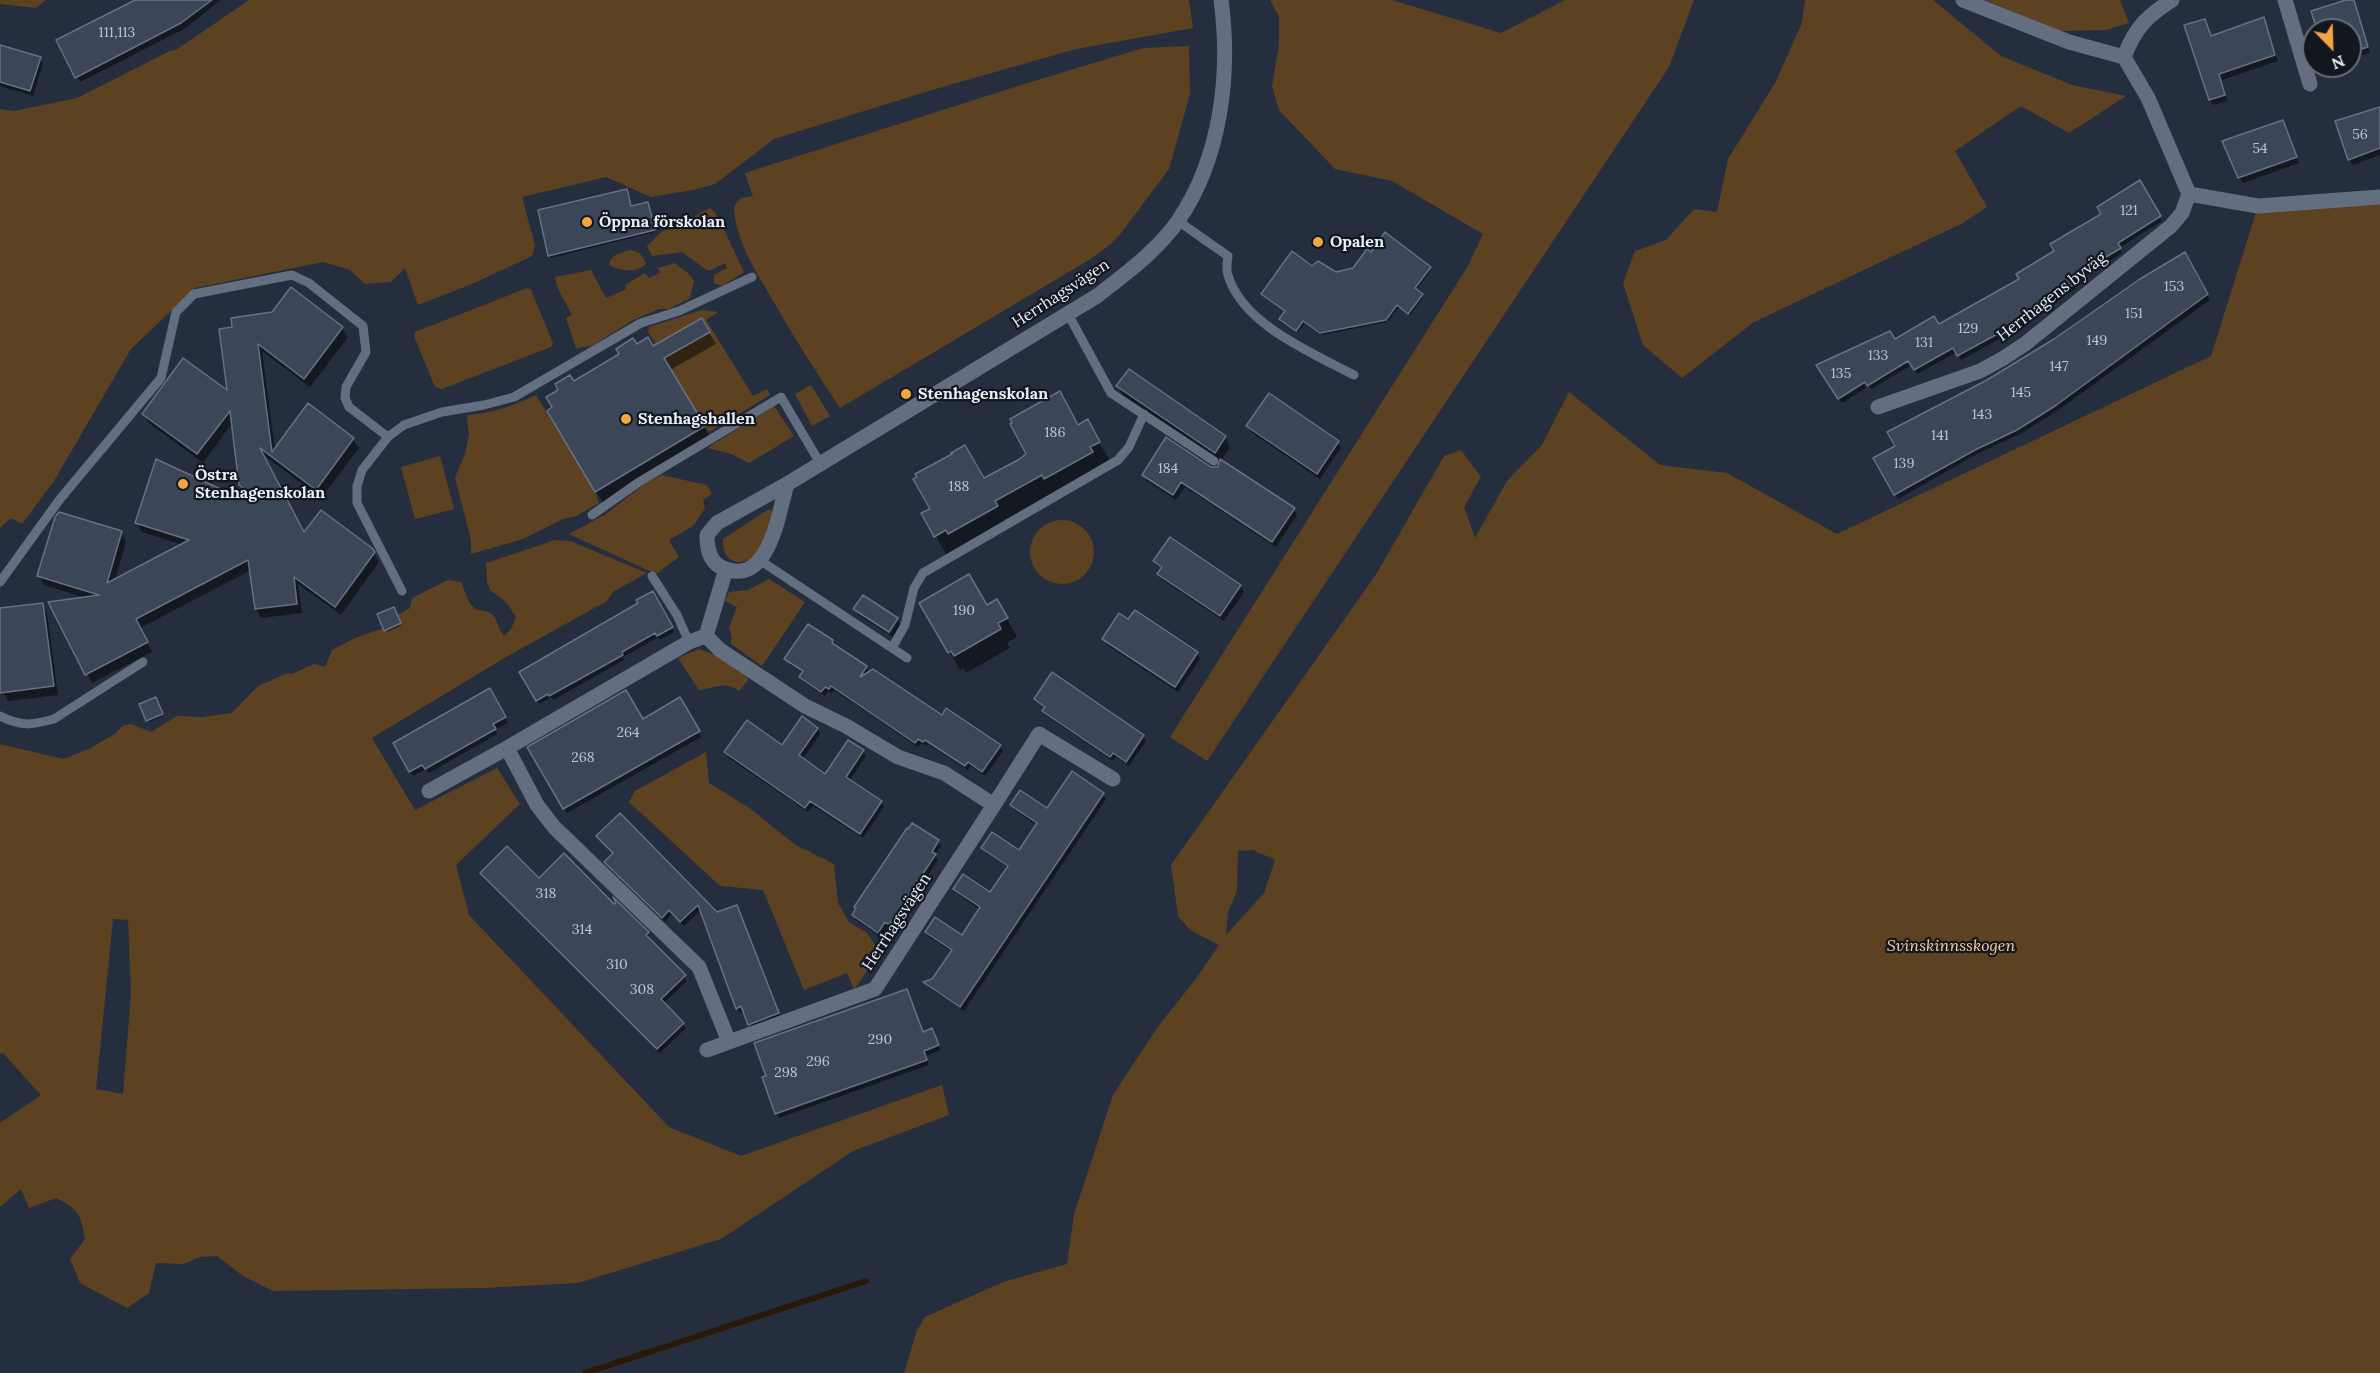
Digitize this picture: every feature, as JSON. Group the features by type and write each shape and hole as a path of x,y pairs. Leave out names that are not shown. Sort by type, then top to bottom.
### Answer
{"street":[{"name":"Herrhagsvägen","path":"726,569 716,564 710,555 707,535 717,523 786,484 1097,296 1132,268 1178,221 1207,161 1220,112 1226,65 1221,0"},
{"path":"1963,0 2069,42 2124,57 2148,98 2190,194 2258,206 2380,197"},
{"path":"2124,57 2133,35 2148,16 2172,0"},
{"path":"2285,0 2310,84"},
{"name":"Herrhagens byväg","path":"1878,407 1980,371 2025,344 2171,226 2182,213 2190,194"},
{"path":"706,636 726,569 743,570 761,561 767,551 786,484"},
{"path":"429,790 507,748 689,642 706,636"},
{"path":"706,636 720,650 805,706 846,726 898,757 944,774 994,805"},
{"name":"Herrhagsvägen","path":"707,1050 875,989 1039,734 1113,779"},
{"path":"507,748 537,805 554,828 699,967 729,1042"}],"lane":[{"path":"1178,221 1228,256 1227,273 1236,295 1248,310 1298,346 1354,375"},
{"path":"0,582 60,499 161,378 176,312 194,294 292,275 309,283 363,326 366,352 346,387 345,398 349,407 388,436"},
{"path":"402,591 357,503 357,486 362,470 388,436 404,425 441,412 514,397 641,323 679,311 752,276"},
{"path":"1068,314 1111,393 1214,461"},
{"path":"592,515 639,482 781,397 820,463"},
{"path":"892,648 905,625 914,588 923,573 1118,460 1130,447 1144,414"},
{"path":"761,561 907,658"},
{"path":"652,576 677,615 689,642"},
{"path":"0,716 16,725 54,719 143,662"}],"green space":[{"path":"0,0 46,0 35,8 0,4"},
{"path":"249,0 1189,0 1193,28 1076,49 932,90 774,139 715,184 693,190 651,197 606,177 522,197 535,245 532,256 472,284 418,305 405,268 391,282 365,284 350,270 323,262 195,288 131,349 54,481 22,524 11,518 0,528 0,109 14,111 77,98 176,50"},
{"path":"1270,0 1392,0 1501,33 1565,0 1694,0 1669,67 1207,761 1170,737 1468,266 1483,234 1392,181 1335,169 1279,110 1272,86 1279,44 1279,16"},
{"path":"1805,0 1933,0 2001,56 2072,85 2126,96 2069,133 2021,106 1955,151 1987,207 1961,224 1754,322 1682,378 1643,345 1623,283 1635,251 1666,240 1694,209 1717,212 1728,159 1775,83 1802,23"},
{"path":"1985,0 2120,0 2129,23 2106,30 2060,31"},
{"path":"1189,46 1190,94 1169,169 1112,243 1089,260 840,408 788,327 742,243 734,206 741,198 753,196 745,173 1143,48"},
{"name":"Svinskinnsskogen","path":"2380,197 2380,1373 904,1373 917,1330 925,1317 1003,1282 1067,1264 1074,1214 1113,1095 1159,1025 1219,945 1190,930 1178,916 1171,865 1377,573 1444,456 1461,450 1481,477 1464,507 1475,538 1507,481 1542,445 1569,392 1660,465 1727,473 1837,534 2211,356 2258,206","holes":["1253,850 1275,860 1264,893 1226,935 1228,912 1237,891 1238,851"]},
{"path":"711,208 718,217 744,272 722,286 714,283 714,275 727,268 725,263 707,270 682,252 652,256 647,246 662,231 690,221 701,212"},
{"path":"630,250 640,254 646,264 637,269 628,270 609,265 614,256"},
{"path":"674,263 688,273 694,281 690,298 669,309 659,309 633,320 592,346 576,348 566,318 572,315 558,289 555,277 591,270 606,298 626,289 625,285 645,273 649,278 660,273 658,268"},
{"path":"527,288 531,290 553,343 551,347 442,389 435,387 414,336 415,332"},
{"path":"702,310 718,312 706,320 753,396 767,389 770,395 709,432 648,332 649,327"},
{"path":"811,385 830,416 812,426 795,394"},
{"path":"536,395 595,492 599,503 576,516 563,519 523,539 471,554 471,540 455,477 465,454 469,435 467,415 486,413"},
{"path":"774,406 794,436 749,463 729,453 707,448"},
{"path":"440,456 454,509 415,519 401,467"},
{"path":"661,475 707,485 712,494 703,500 705,508 693,526 669,540 679,557 656,574 569,534 606,514 647,482"},
{"path":"769,509 772,511 767,533 757,553 745,561 739,562 729,558 723,547 723,539"},
{"path":"1056,520 1068,520 1085,529 1092,540 1094,552 1092,564 1085,575 1068,584 1056,584 1044,579 1035,570 1030,558 1030,546 1035,534 1044,525"},
{"path":"555,540 570,541 647,573 614,591 606,602 506,657 372,738 415,810 497,768 520,804 456,865 469,915 669,1127 741,1156 942,1085 949,1115 853,1151 721,1239 578,1283 483,1288 273,1291 243,1276 217,1256 200,1257 184,1264 156,1263 149,1293 127,1308 80,1283 70,1259 85,1239 80,1218 74,1209 56,1198 29,1208 21,1189 0,1207 0,1123 41,1095 3,1053 0,1054 0,744 63,759 89,749 115,734 122,726 131,724 151,732 177,716 202,717 232,713 258,686 314,664 325,667 332,650 355,638 392,625 399,614 410,608 412,598 448,580 461,582 469,602 475,609 493,615 504,636 511,629 516,617 506,602 490,590 486,563","holes":["113,919 128,920 131,993 123,1094 96,1089"]},
{"path":"769,579 805,602 762,666 730,643 732,638 729,627 737,607 725,601 729,592 748,590"},
{"path":"699,649 713,654 749,679 739,691 729,686 699,690 678,658"},
{"path":"706,752 709,783 751,809 794,844 834,864 838,903 849,922 867,933 879,951 854,989 847,973 804,990 763,890 720,886 629,802 635,791"}],"building":[{"path":"135,0 212,0 181,23 75,78 56,40"},
{"path":"2346,0 2354,0 2359,18 2313,18 2311,11"},
{"path":"2264,17 2275,55 2219,74 2225,95 2209,100 2184,25 2205,19 2211,36"},
{"path":"2362,27 2368,47 2362,49"},
{"path":"0,45 41,57 30,91 0,82"},
{"path":"2380,107 2380,148 2348,160 2335,121"},
{"path":"2283,120 2297,157 2238,178 2222,141"},
{"path":"2140,180 2161,216 2118,243 2121,248 2071,278 2075,284 2035,307 2038,312 1957,356 1953,348 1914,370 1908,361 1867,386 1865,382 1838,399 1816,365 1890,331 1895,339 1934,316 1939,324 2019,279 2016,274 2054,251 2050,244 2101,214 2097,207"},
{"name":"Öppna förskolan","path":"627,189 631,206 648,202 655,230 548,256 538,210"},
{"name":"Opalen","path":"1385,232 1431,267 1415,288 1423,294 1408,314 1397,305 1386,320 1320,333 1303,321 1296,331 1279,319 1285,311 1261,294 1292,251 1312,266 1318,261 1336,272 1353,268 1367,249 1371,252"},
{"path":"2185,252 2208,294 2055,406 2017,430 1975,450 1894,495 1873,458 1895,446 1887,432 1987,380 2054,339 2140,279"},
{"name":"Östra Stenhagenskolan","path":"291,287 343,327 304,379 258,344 272,452 308,403 354,438 316,490 260,448 304,532 321,510 375,552 335,607 294,577 297,604 255,609 248,560 136,619 148,642 85,675 48,602 99,595 37,576 55,517 59,512 122,531 107,583 189,540 135,523 156,459 242,499 247,491 239,485 230,411 197,454 142,414 183,358 227,390 219,329 232,327 231,318 272,312"},
{"name":"Stenhagshallen","path":"702,318 710,332 664,358 705,426 595,492 547,411 552,407 546,397 558,390 555,384 570,375 574,381 619,354 616,349 633,338 637,344 648,337 653,346"},
{"path":"1129,369 1226,436 1215,453 1116,386"},
{"path":"1060,391 1078,425 1088,419 1100,442 1090,447 1093,452 1044,479 1042,475 995,501 998,506 948,534 946,530 934,537 921,513 930,509 913,479 917,477 915,474 965,445 984,478 1018,460 1026,454 1010,424 1012,423 1010,419"},
{"path":"1269,393 1339,441 1317,474 1246,426"},
{"path":"1166,437 1211,467 1218,467 1220,459 1295,508 1272,542 1181,482 1173,495 1142,475"},
{"path":"1170,537 1241,585 1220,616 1157,574 1162,567 1153,561"},
{"path":"969,574 987,605 997,599 1008,618 998,623 1001,629 954,656 951,651 948,653 919,603"},
{"path":"653,591 673,627 657,636 655,633 622,652 623,655 536,701 519,672 638,603 636,600"},
{"path":"863,595 898,618 889,632 853,609"},
{"path":"43,603 54,686 0,693 0,608"},
{"path":"394,607 401,623 384,631 377,614"},
{"path":"1135,610 1198,652 1175,687 1102,639 1119,613 1128,619"},
{"path":"808,624 867,666 860,677 873,669 942,715 946,708 1001,745 982,772 968,762 965,766 925,740 923,742 918,739 915,743 831,686 829,689 825,687 821,692 799,677 803,671 784,659"},
{"path":"1052,672 1144,735 1126,762 1113,753 1110,757 1042,711 1045,707 1034,699"},
{"path":"490,688 506,717 493,724 496,729 425,769 422,765 409,772 393,743"},
{"path":"626,690 643,719 680,697 700,731 563,809 527,747"},
{"path":"156,697 163,714 146,721 139,704"},
{"path":"802,716 818,728 799,755 825,774 848,740 864,750 846,777 882,801 860,834 810,801 805,808 724,752 747,720 782,745"},
{"path":"1072,771 1104,793 960,1007 923,982 932,979 952,950 925,932 935,917 962,935 980,907 953,889 963,874 990,892 1008,866 981,848 992,832 1019,850 1037,823 1010,805 1020,790 1047,808"},
{"path":"620,813 717,912 737,905 779,1013 748,1025 741,1006 736,1009 698,905 680,922 669,910 662,918 604,862 613,853 596,836"},
{"path":"912,823 939,840 932,852 936,854 889,925 885,922 878,933 852,915 856,908 854,907"},
{"path":"507,846 539,878 564,853 614,904 616,903 613,897 649,932 646,935 686,975 661,999 684,1023 657,1049 480,873"},
{"path":"907,989 923,1032 932,1028 939,1045 924,1051 927,1060 775,1114 762,1077 766,1076 754,1043"}],"waterway":[{"path":"585,1373 866,1281"}],"place":[{"name":"Öppna förskolan","path":"587,222"},
{"name":"Opalen","path":"1318,242"},
{"name":"Stenhagenskolan","path":"906,394"},
{"name":"Stenhagshallen","path":"626,419"},
{"name":"Östra Stenhagenskolan","path":"183,484"}]}
